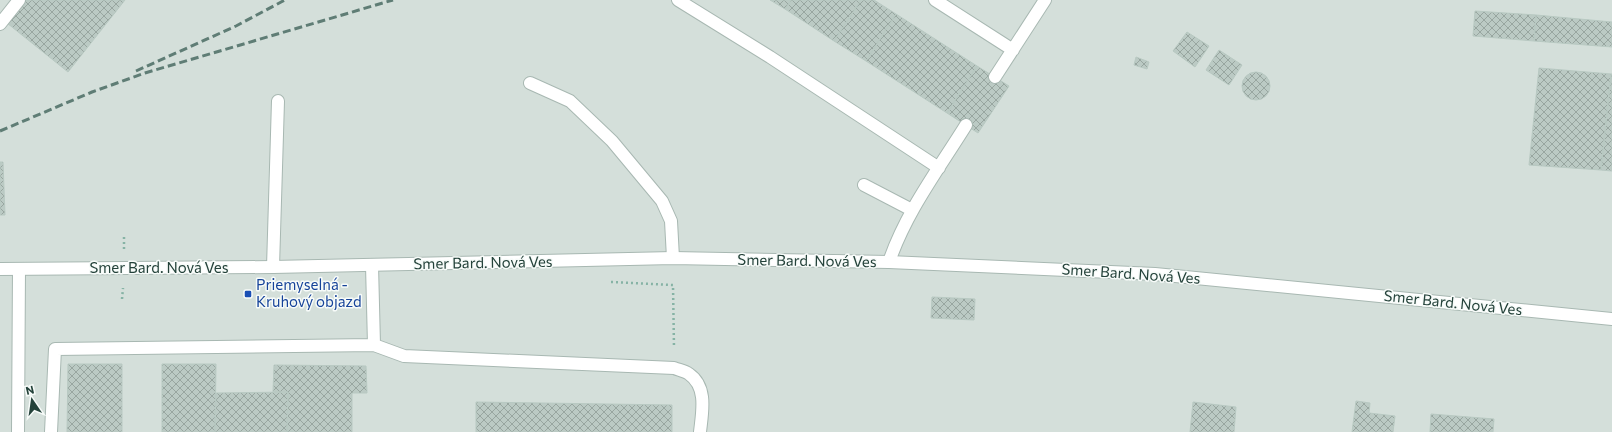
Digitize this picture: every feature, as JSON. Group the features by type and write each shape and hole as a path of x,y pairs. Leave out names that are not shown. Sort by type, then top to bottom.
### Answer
{"street":[{"path":"0,24 19,0"},
{"path":"678,0 770,57 939,168"},
{"path":"934,0 1013,50"},
{"path":"995,77 1045,0"},
{"path":"530,83 570,101 612,141 662,201 671,221 673,258"},
{"path":"273,267 278,101"},
{"path":"889,262 897,240 912,210 966,125"},
{"path":"864,186 912,210"},
{"name":"Smer Bard. Nová Ves","path":"0,269 273,267 673,258 889,262 1155,274 1612,319"},
{"path":"372,265 374,345"},
{"path":"18,432 19,269"},
{"path":"51,432 55,350 374,345 404,356 674,368 689,374 700,387 703,402 700,432"}],"path":[{"path":"611,282 674,285 674,368"}],"shaded area":[{"path":"0,0 1612,0 1612,432 0,432"}],"building":[{"path":"25,0 125,0 68,72 7,23"},
{"path":"770,0 791,0 785,9"},
{"path":"791,0 861,0 834,41 785,9"},
{"path":"861,0 874,0 896,14 866,61 834,41"},
{"path":"1475,11 1536,15 1534,41 1473,36"},
{"path":"896,14 977,66 947,113 866,61"},
{"path":"1536,15 1612,22 1612,47 1534,41"},
{"path":"1187,32 1209,46 1195,67 1173,51"},
{"path":"1219,50 1242,65 1229,85 1206,70"},
{"path":"1136,57 1149,62 1147,69 1134,65"},
{"path":"977,66 1009,86 978,133 947,113"},
{"path":"1539,68 1611,74 1601,170 1529,165"},
{"path":"1256,72 1266,76 1270,86 1266,96 1256,100 1246,96 1242,86 1246,76"},
{"path":"1612,74 1612,171 1601,170"},
{"path":"0,162 3,162 5,215 0,215"},
{"path":"932,297 975,299 974,320 931,318"},
{"path":"68,364 122,364 122,432 67,432"},
{"path":"162,364 216,364 215,432 162,432"},
{"path":"274,365 366,366 367,393 352,393 352,432 287,432 288,392 273,392"},
{"path":"288,392 287,432 215,432 216,393"},
{"path":"1356,401 1370,403 1369,413 1395,416 1393,432 1352,432"},
{"path":"476,402 672,405 672,432 476,432"},
{"path":"1193,402 1236,407 1234,432 1190,432"},
{"path":"1431,414 1494,419 1493,432 1430,432"}],"railway":[{"path":"136,71 236,26 285,0"},
{"path":"0,131 92,92 145,73 393,0"}],"place":[{"name":"Priemyselná - Kruhový objazd","path":"248,294"}]}
